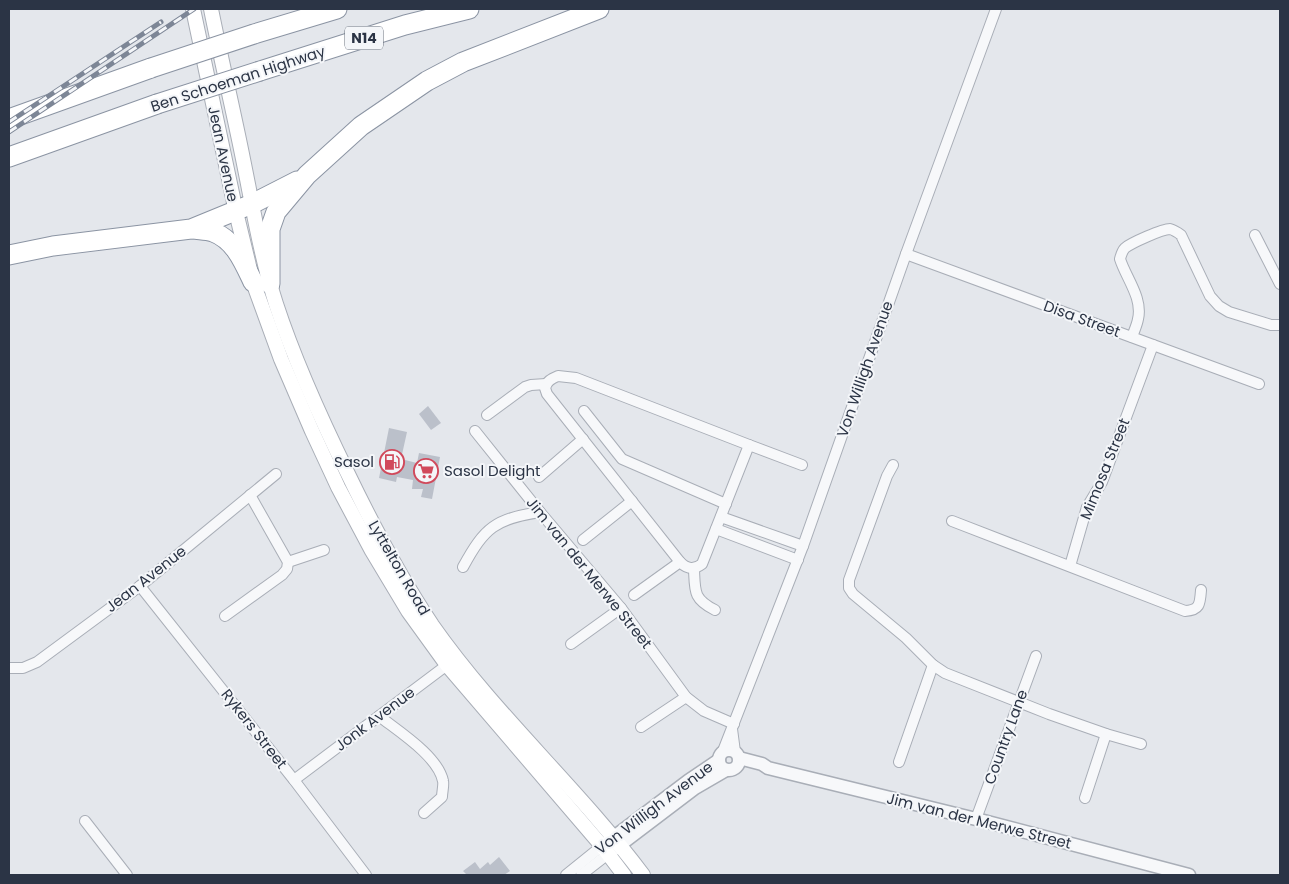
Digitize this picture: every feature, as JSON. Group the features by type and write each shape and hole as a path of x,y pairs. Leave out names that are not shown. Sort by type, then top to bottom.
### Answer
{"highway":[{"name":"N14","path":"9,120 151,68 337,9"},
{"name":"Ben Schoeman Highway","path":"9,157 157,104 406,25 469,9"},
{"path":"262,283 270,229 276,212 307,175 361,126 427,81 463,62 599,9"},
{"path":"9,255 53,246 191,229 244,208 307,175"},
{"path":"191,229 213,232 232,244 262,283"}],"main road":[{"name":"Jean Avenue","path":"193,9 244,208"},
{"name":"Jean Avenue","path":"211,9 244,208"},
{"name":"Lyttelton Road","path":"244,208 262,283 277,305 301,371 331,440 379,537 452,661 624,875"},
{"name":"Lyttelton Road","path":"452,661 473,679 617,841 643,875"}],"street":[{"name":"Von Willigh Avenue","path":"566,875 695,788 730,760 729,734 804,546 906,254 996,9"},
{"path":"1132,337 1138,319 1138,305 1120,259 1121,253 1124,248 1131,244 1165,230 1176,231 1180,235 1210,296 1219,306 1229,312 1271,325 1280,325"},
{"path":"1255,235 1280,284"},
{"name":"Disa Street","path":"906,254 1259,384"},
{"name":"Mimosa Street","path":"1070,566 1087,507 1102,482 1153,345"},
{"path":"694,569 680,562 547,394 544,388 549,380 558,376 576,378 802,465"},
{"path":"487,416 525,387 546,384"},
{"path":"584,411 622,459 726,504"},
{"name":"Jim van der Merwe Street","path":"475,430 540,512 621,608 686,697 704,711 733,726"},
{"path":"539,477 583,439"},
{"path":"694,569 702,564 749,445"},
{"path":"894,465 887,476 849,580 853,594 906,638 933,665 956,678 1106,734 1141,744"},
{"name":"Jean Avenue","path":"9,668 23,668 38,662 140,586 276,474"},
{"path":"225,616 282,575 287,569 288,562 250,495"},
{"path":"583,540 632,501"},
{"path":"463,567 476,544 489,529 511,517 540,512"},
{"path":"721,517 804,546"},
{"path":"952,521 1185,611 1193,610 1197,607 1200,601 1201,590"},
{"path":"716,529 798,560"},
{"path":"288,562 324,550"},
{"path":"634,594 680,562"},
{"path":"694,569 695,593 704,604 715,610"},
{"name":"Rykers Street","path":"140,586 294,780 366,875"},
{"path":"571,644 621,608"},
{"name":"Country Lane","path":"976,819 1036,656"},
{"name":"Jonk Avenue","path":"294,780 452,661"},
{"path":"899,762 933,665"},
{"path":"641,727 686,697"},
{"path":"378,716 416,744 434,764 443,780 442,797 424,813"},
{"path":"1085,798 1106,734"},
{"name":"Jim van der Merwe Street","path":"730,760 976,819 1189,875"},
{"path":"85,821 127,875"},
{"name":"Von Willigh Avenue","path":"581,875 605,850"}],"building":[{"path":"428,406 441,423 431,430 419,414"},
{"path":"389,428 407,432 401,459 417,463 419,453 440,457 432,499 421,497 423,489 412,489 413,480 397,477 396,482 379,478"},
{"path":"499,857 510,871 504,875 467,875 463,871 475,862 480,869 488,862 490,865"}],"railway":[{"path":"9,132 194,9"},
{"path":"9,122 161,22"}],"place":[{"name":"Sasol","path":"392,462"},
{"name":"Sasol Delight","path":"426,471"}]}
